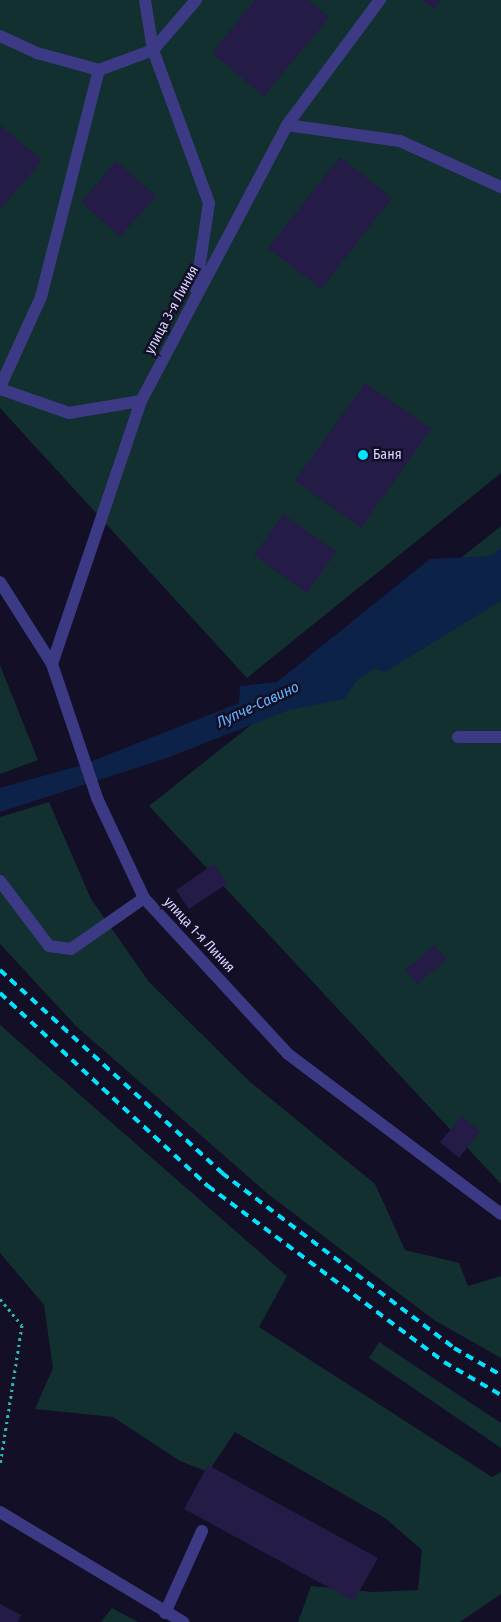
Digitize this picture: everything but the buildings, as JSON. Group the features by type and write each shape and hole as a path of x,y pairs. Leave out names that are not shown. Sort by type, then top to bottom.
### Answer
{"street":[{"path":"145,0 153,50 209,203 194,299"},
{"path":"0,36 36,53 98,70 153,50 196,0"},
{"name":"улица 3-я Линия","path":"52,664 141,401 287,125 380,0"},
{"path":"98,70 41,297 0,388 69,413 141,401"},
{"path":"287,125 400,141 501,187"},
{"name":"улица 1-я Линия","path":"0,582 52,664 97,798 144,898 288,1054 501,1214"},
{"path":"458,737 501,736"},
{"path":"0,881 49,946 70,949 144,898"},
{"path":"0,1512 165,1613 184,1622"},
{"path":"165,1613 202,1531"}],"path":[{"path":"0,1299 22,1325 0,1466"}],"green space":[{"path":"0,0 501,0 501,473 247,678 0,408"},
{"path":"501,526 501,1184 149,806"},
{"path":"0,665 38,760 0,774"},
{"path":"49,802 91,899 149,982 249,1081 375,1184 405,1250 459,1263 468,1286 501,1276 501,1358 434,1320 268,1194 77,1027 0,944 0,817"},
{"path":"0,1025 287,1276 259,1327 492,1477 501,1472 501,1594 460,1622 298,1622 311,1586 373,1592 418,1590 422,1550 385,1518 235,1432 208,1472 180,1461 113,1417 35,1409 53,1368 44,1305 0,1253"},
{"path":"379,1342 501,1423 501,1448 369,1358"},
{"path":"112,1608 138,1622 101,1622"}],"water":[{"name":"Лупче-Савино","path":"501,548 501,601 385,672 374,669 358,679 344,699 289,710 167,758 0,812 0,788 82,765 239,703 240,686 277,682 430,559 490,556"}],"railway":[{"path":"0,970 222,1173 454,1348 501,1375"},
{"path":"0,993 208,1186 444,1362 501,1395"}],"place":[{"name":"Баня","path":"363,455"}]}
